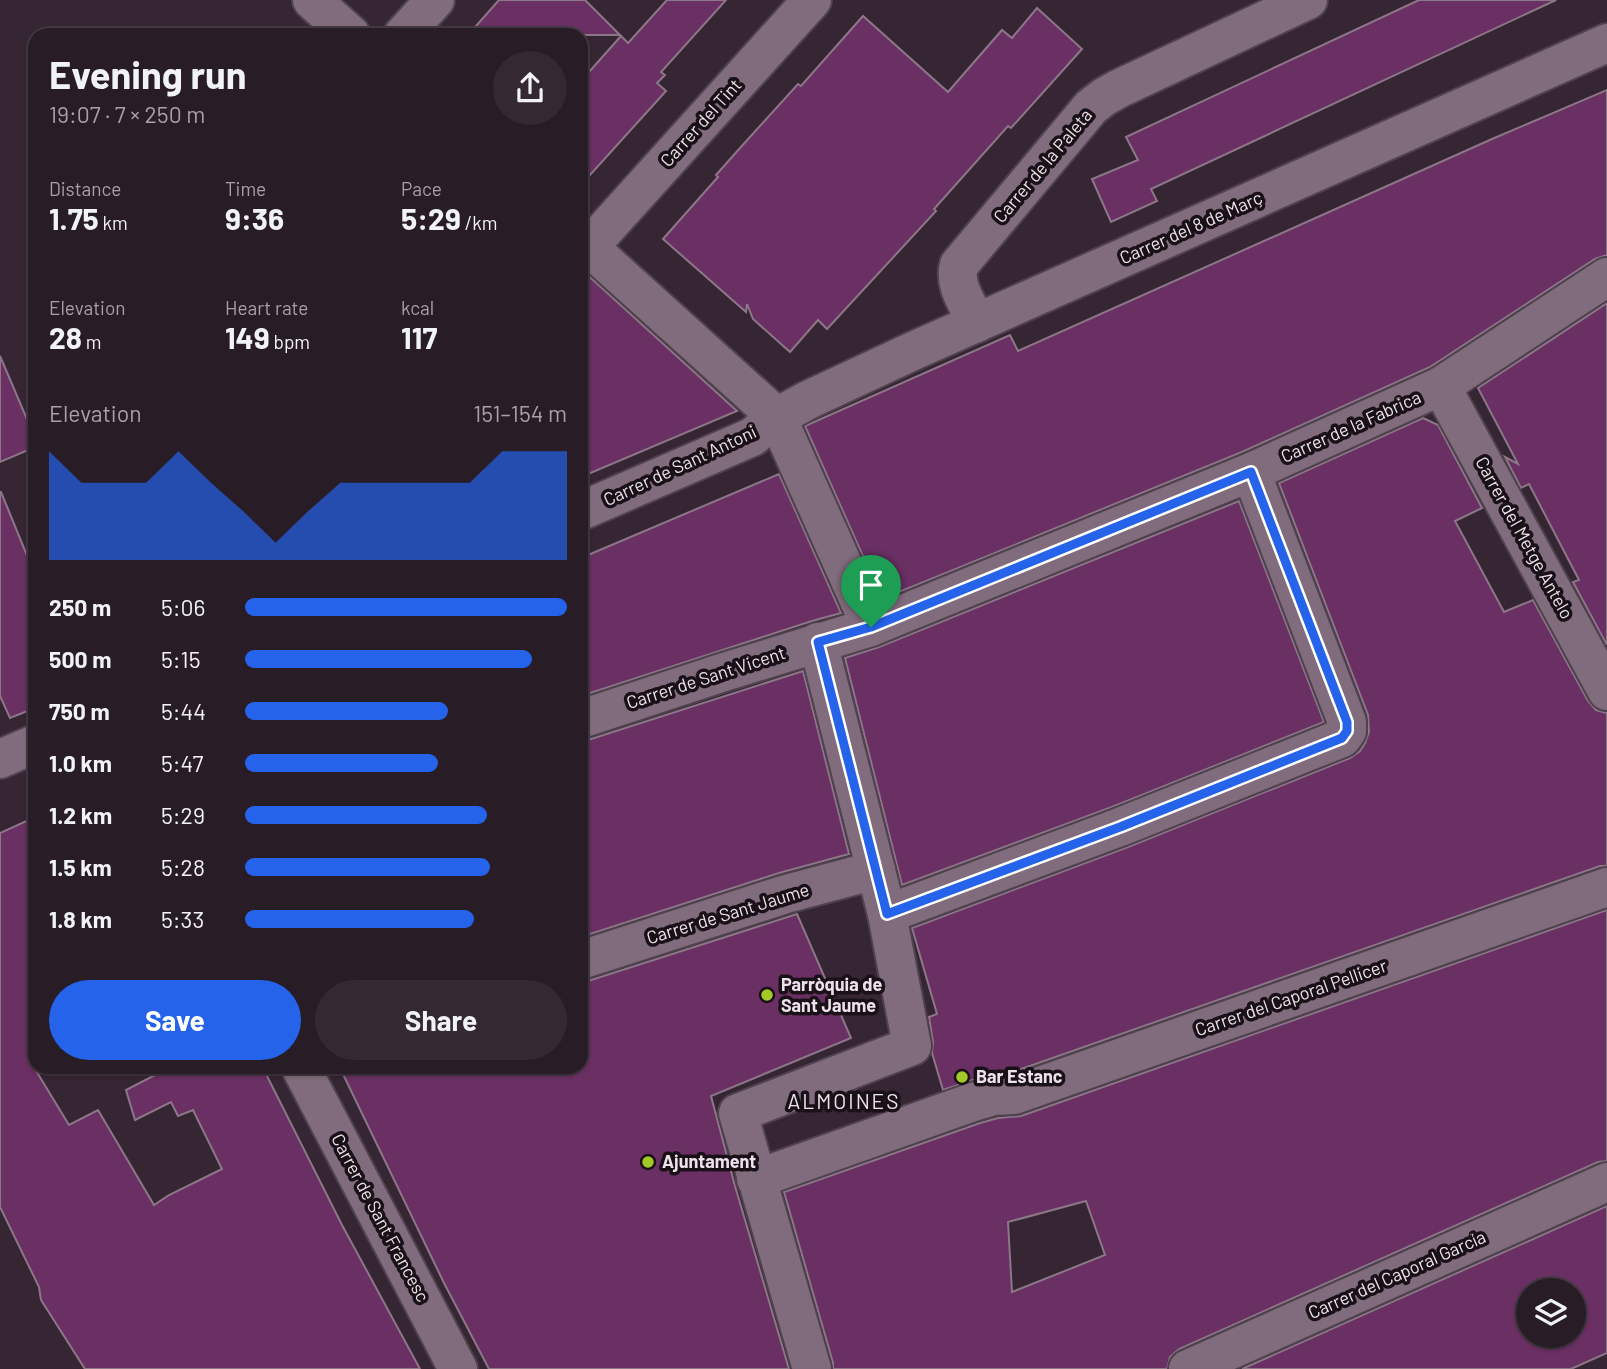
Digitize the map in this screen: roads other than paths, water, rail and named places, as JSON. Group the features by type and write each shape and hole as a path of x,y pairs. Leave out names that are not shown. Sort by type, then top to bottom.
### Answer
{"street":[{"path":"312,0 343,28"},
{"path":"409,28 435,0"},
{"name":"Carrer del Tint","path":"588,240 812,0"},
{"name":"Carrer de la Paleta","path":"977,323 958,284 959,265 1091,107 1118,89 1308,0"},
{"name":"Carrer del 8 de Març","path":"778,417 808,400 977,323 1607,43"},
{"path":"588,246 778,417 871,627"},
{"name":"Carrer de la Fabrica","path":"871,627 1251,472 1441,386 1607,277"},
{"name":"Carrer del Metge Antelo","path":"1441,386 1607,691"},
{"name":"Carrer de Sant Antoni","path":"588,508 752,438 778,417"},
{"path":"887,914 1120,827 1342,738 1347,731 1347,722 1251,472"},
{"name":"Carrer de Sant Vicent","path":"588,717 871,627"},
{"path":"812,1369 738,1113 912,1046 887,914 818,642"},
{"path":"0,759 28,747"},
{"name":"Carrer de Sant Jaume","path":"588,958 786,894 876,870"},
{"name":"Carrer del Caporal Pellicer","path":"756,1179 973,1102 993,1096 1014,1095 1607,887"},
{"name":"Carrer de Sant Francesc","path":"304,1074 458,1369"},
{"name":"Carrer del Caporal García","path":"1188,1369 1607,1182"}],"place":[{"name":"Parròquia de Sant Jaume","path":"767,995"},
{"name":"Bar Estanc","path":"962,1077"},
{"name":"Ajuntament","path":"648,1162"}],"district":[{"name":"ALMOINES","path":"844,1102"}]}
